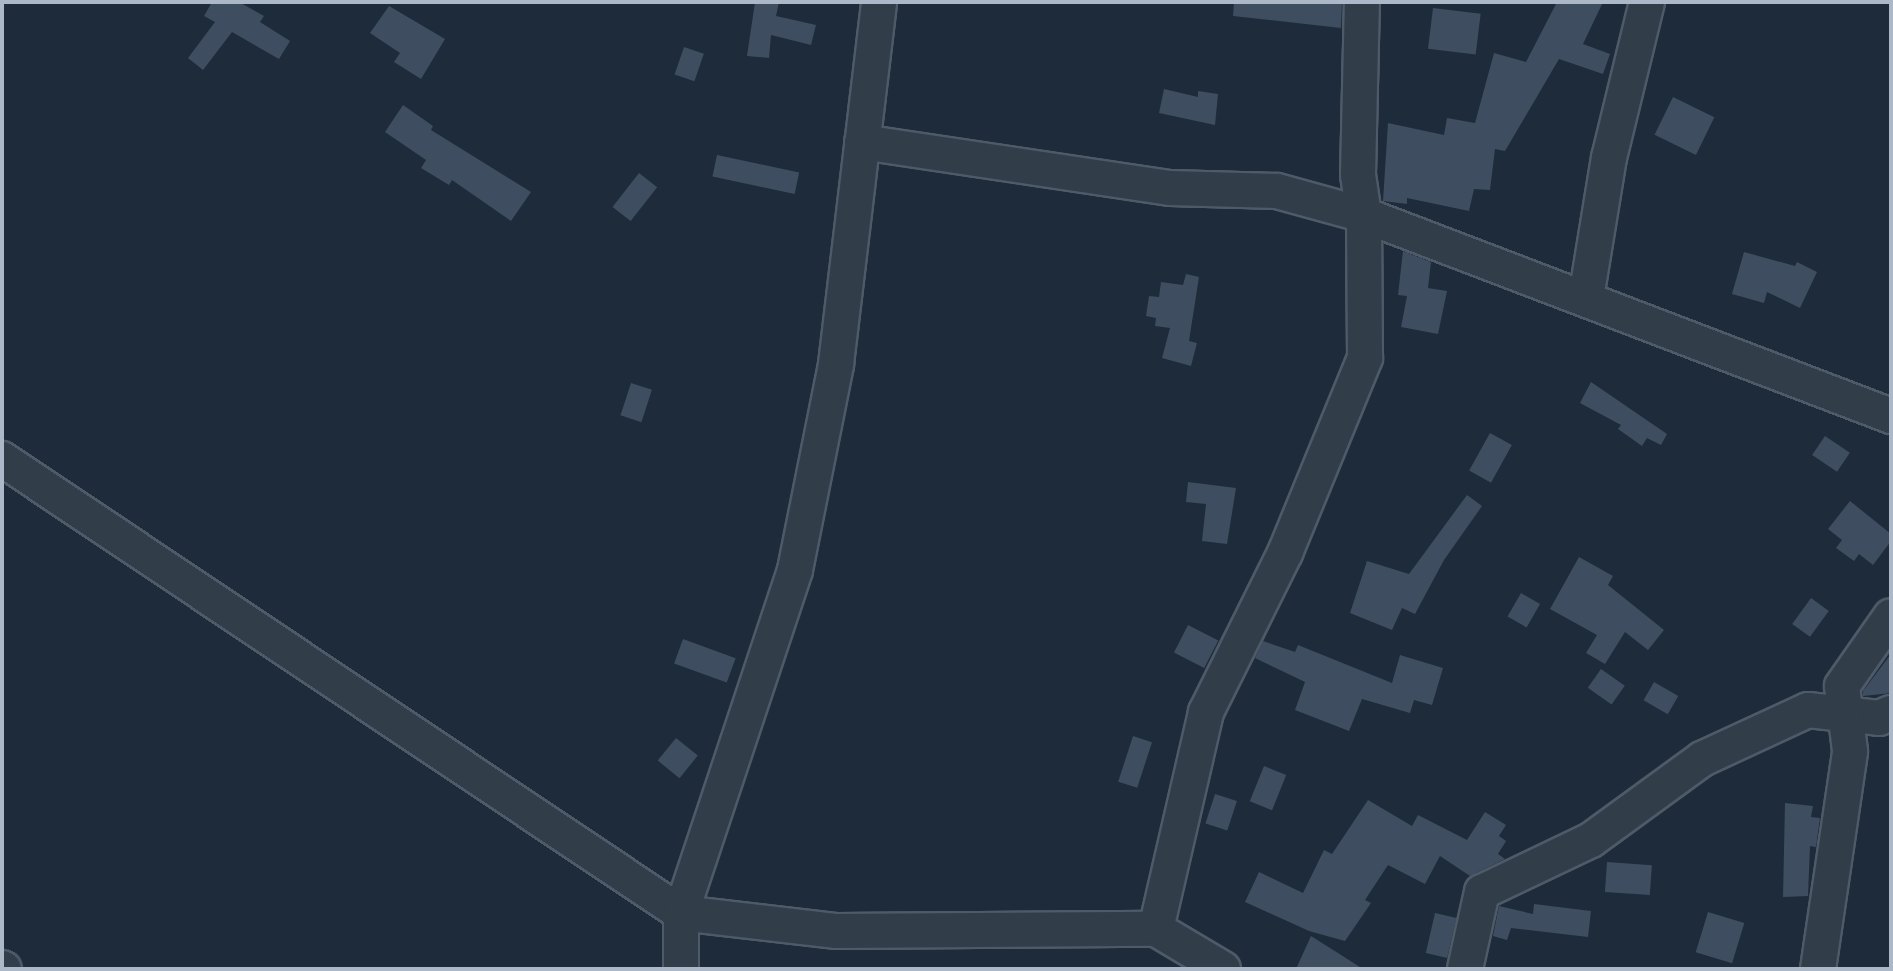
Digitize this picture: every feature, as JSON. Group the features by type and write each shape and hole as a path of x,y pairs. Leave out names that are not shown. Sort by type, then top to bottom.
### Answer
{"street":[{"path":"681,969 681,913 795,570 836,364 879,2"},
{"path":"1156,929 1206,712 1285,553 1365,358 1364,215 1358,175 1362,2"},
{"path":"1586,298 1609,158 1647,2"},
{"path":"862,142 1170,188 1277,191 1364,215 1891,416"},
{"path":"2,459 681,913 837,931 1156,929 1223,969"},
{"path":"1818,969 1850,751 1842,686 1891,616"},
{"path":"1465,969 1482,892 1591,840 1702,759 1808,710 1879,718 1891,713"}],"building":[{"path":"212,2 239,2 264,16 260,22 290,41 279,59 232,32 203,70 188,58 215,22 204,16"},
{"path":"755,2 779,2 776,16 816,25 811,45 771,35 769,58 747,56"},
{"path":"1234,2 1342,2 1341,28 1233,16"},
{"path":"1557,2 1603,2 1583,44 1610,54 1603,74 1559,59 1505,151 1495,149 1490,190 1474,189 1469,211 1407,198 1407,204 1383,201 1388,123 1444,135 1447,118 1475,123 1494,53 1526,62"},
{"path":"389,6 445,39 421,79 394,62 400,53 370,33"},
{"path":"1433,8 1481,14 1476,55 1428,49"},
{"path":"684,47 704,54 694,81 675,74"},
{"path":"1164,89 1198,97 1198,91 1218,94 1215,125 1159,113"},
{"path":"1673,97 1714,117 1696,155 1655,135"},
{"path":"403,105 433,126 431,130 531,192 511,221 452,180 449,185 421,168 426,160 385,132"},
{"path":"717,155 799,172 795,194 712,177"},
{"path":"639,173 657,187 631,221 613,207"},
{"path":"1403,251 1431,262 1428,288 1447,291 1438,334 1401,327 1407,296 1398,295"},
{"path":"1744,252 1795,266 1797,262 1817,272 1800,308 1767,292 1764,303 1732,294"},
{"path":"1186,274 1199,277 1189,341 1197,343 1191,366 1162,358 1170,328 1155,326 1156,318 1146,316 1149,296 1159,297 1161,282 1183,285"},
{"path":"1591,382 1667,434 1661,445 1647,438 1642,446 1618,429 1621,425 1580,403"},
{"path":"631,383 652,390 641,422 620,415"},
{"path":"1490,433 1512,445 1491,483 1469,471"},
{"path":"1825,436 1850,453 1837,472 1812,455"},
{"path":"1188,482 1236,488 1227,544 1202,541 1206,504 1186,502"},
{"path":"1467,495 1482,506 1444,560 1415,614 1402,608 1392,630 1350,613 1367,561 1409,574"},
{"path":"1850,501 1891,534 1891,541 1873,565 1859,554 1854,561 1836,548 1842,540 1828,529"},
{"path":"1579,557 1613,576 1608,585 1664,630 1648,650 1625,632 1605,664 1586,653 1597,635 1550,609"},
{"path":"1521,593 1540,604 1527,627 1508,616"},
{"path":"1811,598 1829,611 1810,637 1792,624"},
{"path":"1188,625 1218,640 1204,668 1174,653"},
{"path":"683,639 736,658 727,683 674,663"},
{"path":"1263,641 1295,652 1298,645 1392,683 1400,655 1443,668 1432,705 1414,700 1410,713 1362,699 1349,731 1295,710 1305,682 1255,658"},
{"path":"1891,654 1891,693 1863,696 1863,691"},
{"path":"1601,669 1625,686 1612,704 1588,688"},
{"path":"1654,682 1678,696 1668,714 1644,700"},
{"path":"1133,736 1152,742 1137,788 1118,782"},
{"path":"676,738 698,756 680,778 658,761"},
{"path":"1264,766 1286,775 1272,810 1250,801"},
{"path":"1215,794 1237,801 1227,831 1205,823"},
{"path":"1368,800 1412,826 1418,815 1467,840 1485,812 1506,825 1499,836 1506,841 1498,854 1505,859 1470,876 1440,856 1425,884 1388,865 1365,900 1371,903 1345,941 1309,931 1245,902 1259,872 1303,893 1324,850 1332,854"},
{"path":"1785,803 1813,806 1811,817 1820,818 1816,847 1810,846 1808,896 1783,897"},
{"path":"1607,862 1652,865 1650,895 1605,892"},
{"path":"1534,904 1591,911 1588,937 1511,928 1507,940 1493,936 1499,906 1533,914"},
{"path":"1708,912 1744,923 1732,963 1696,952"},
{"path":"1435,913 1456,918 1447,958 1426,953"},
{"path":"1311,936 1338,953 1363,969 1296,969"}]}
